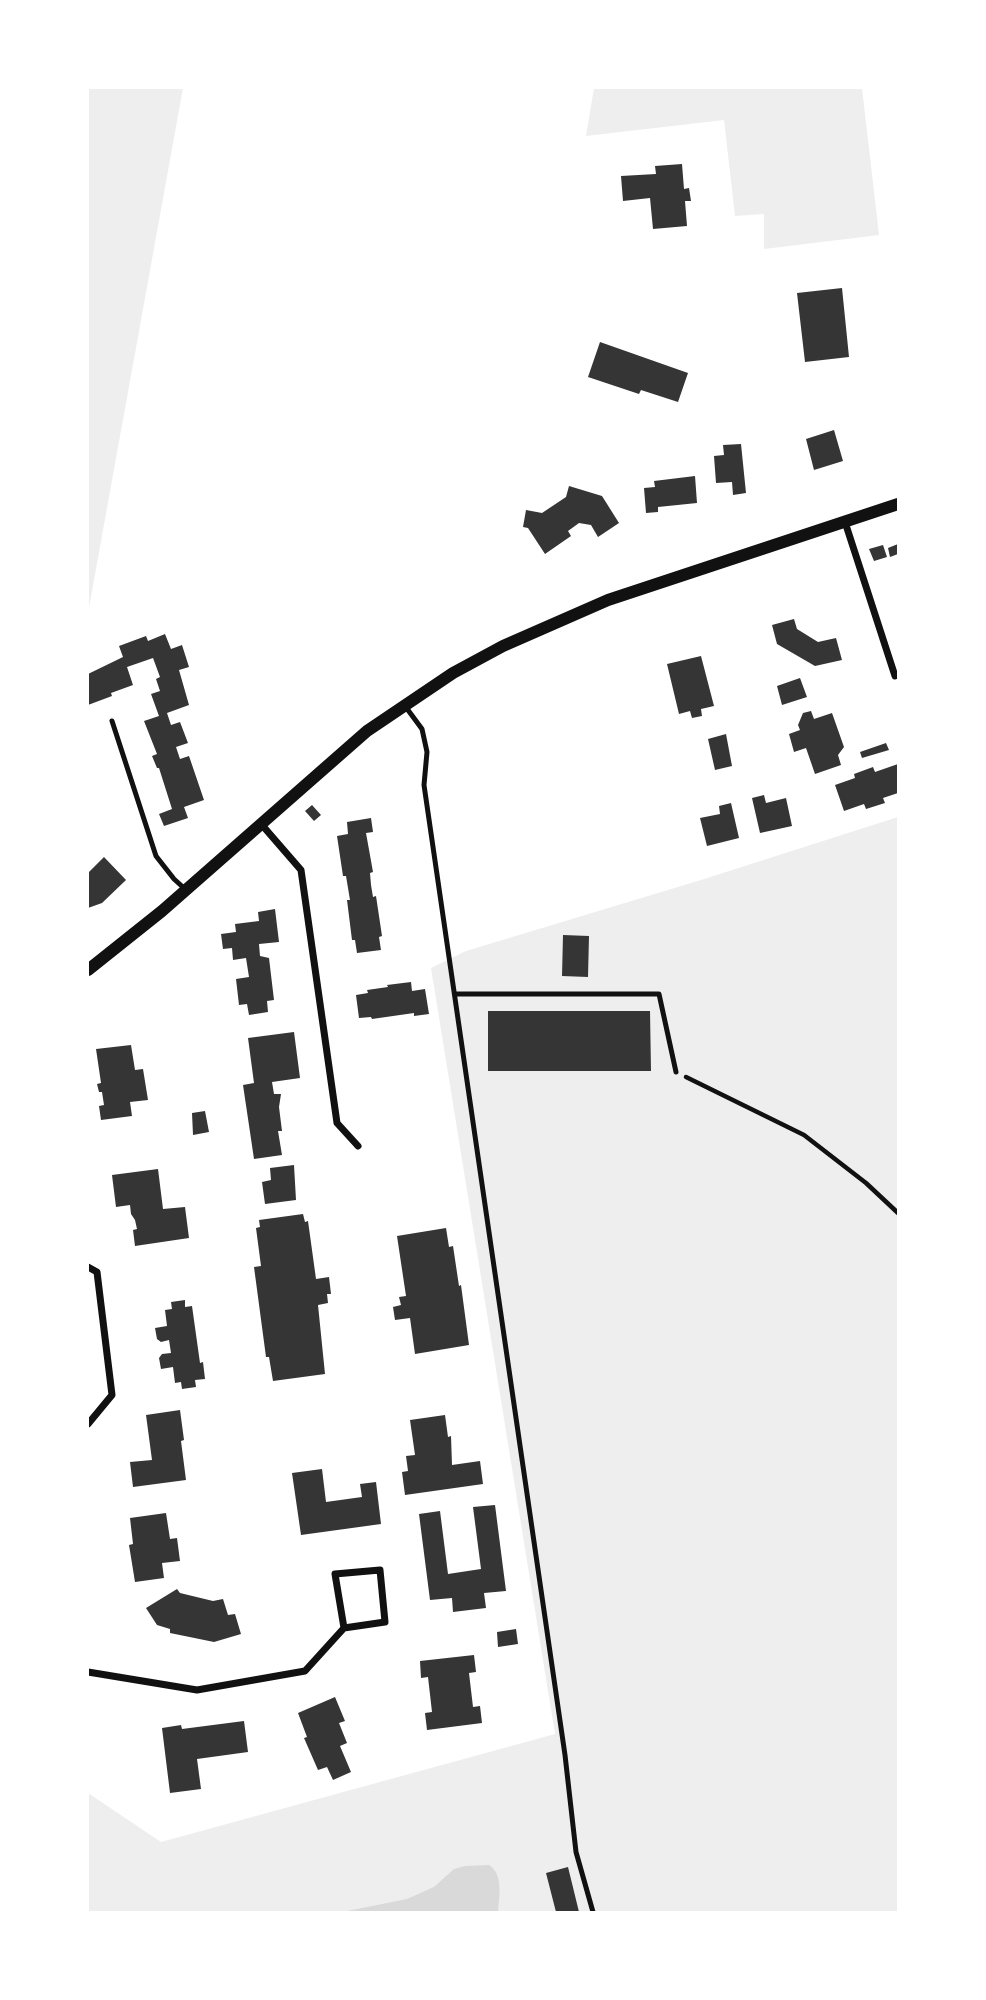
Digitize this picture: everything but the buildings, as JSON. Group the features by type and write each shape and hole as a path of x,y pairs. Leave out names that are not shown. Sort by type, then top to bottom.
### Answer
{"street":[{"path":"88,970 262,825 367,731 453,673 503,646 608,600 898,504"},
{"path":"845,522 895,676"},
{"path":"262,825 301,870 337,1123 358,1146"},
{"path":"88,1267 97,1272 112,1395 88,1424"},
{"path":"88,1672 197,1690 305,1671 344,1628 385,1622 380,1570 335,1574 344,1628"}],"lane":[{"path":"404,704 422,729 426,752 424,785 565,1755 576,1852 593,1913"},
{"path":"111,721 156,856 186,890"},
{"path":"455,995 659,994 676,1072"}],"path":[{"path":"676,1072 804,1135 866,1183 898,1213"}],"shaded area":[{"path":"88,88 183,88 88,613"},
{"path":"594,88 862,88 879,235 764,249 764,214 735,216 724,120 586,136"},
{"path":"898,817 898,1912 88,1912 88,1793 161,1842 555,1734 431,968 466,951"},
{"path":"489,1865 499,1880 498,1912 342,1912 407,1899 434,1887 454,1869"}]}
